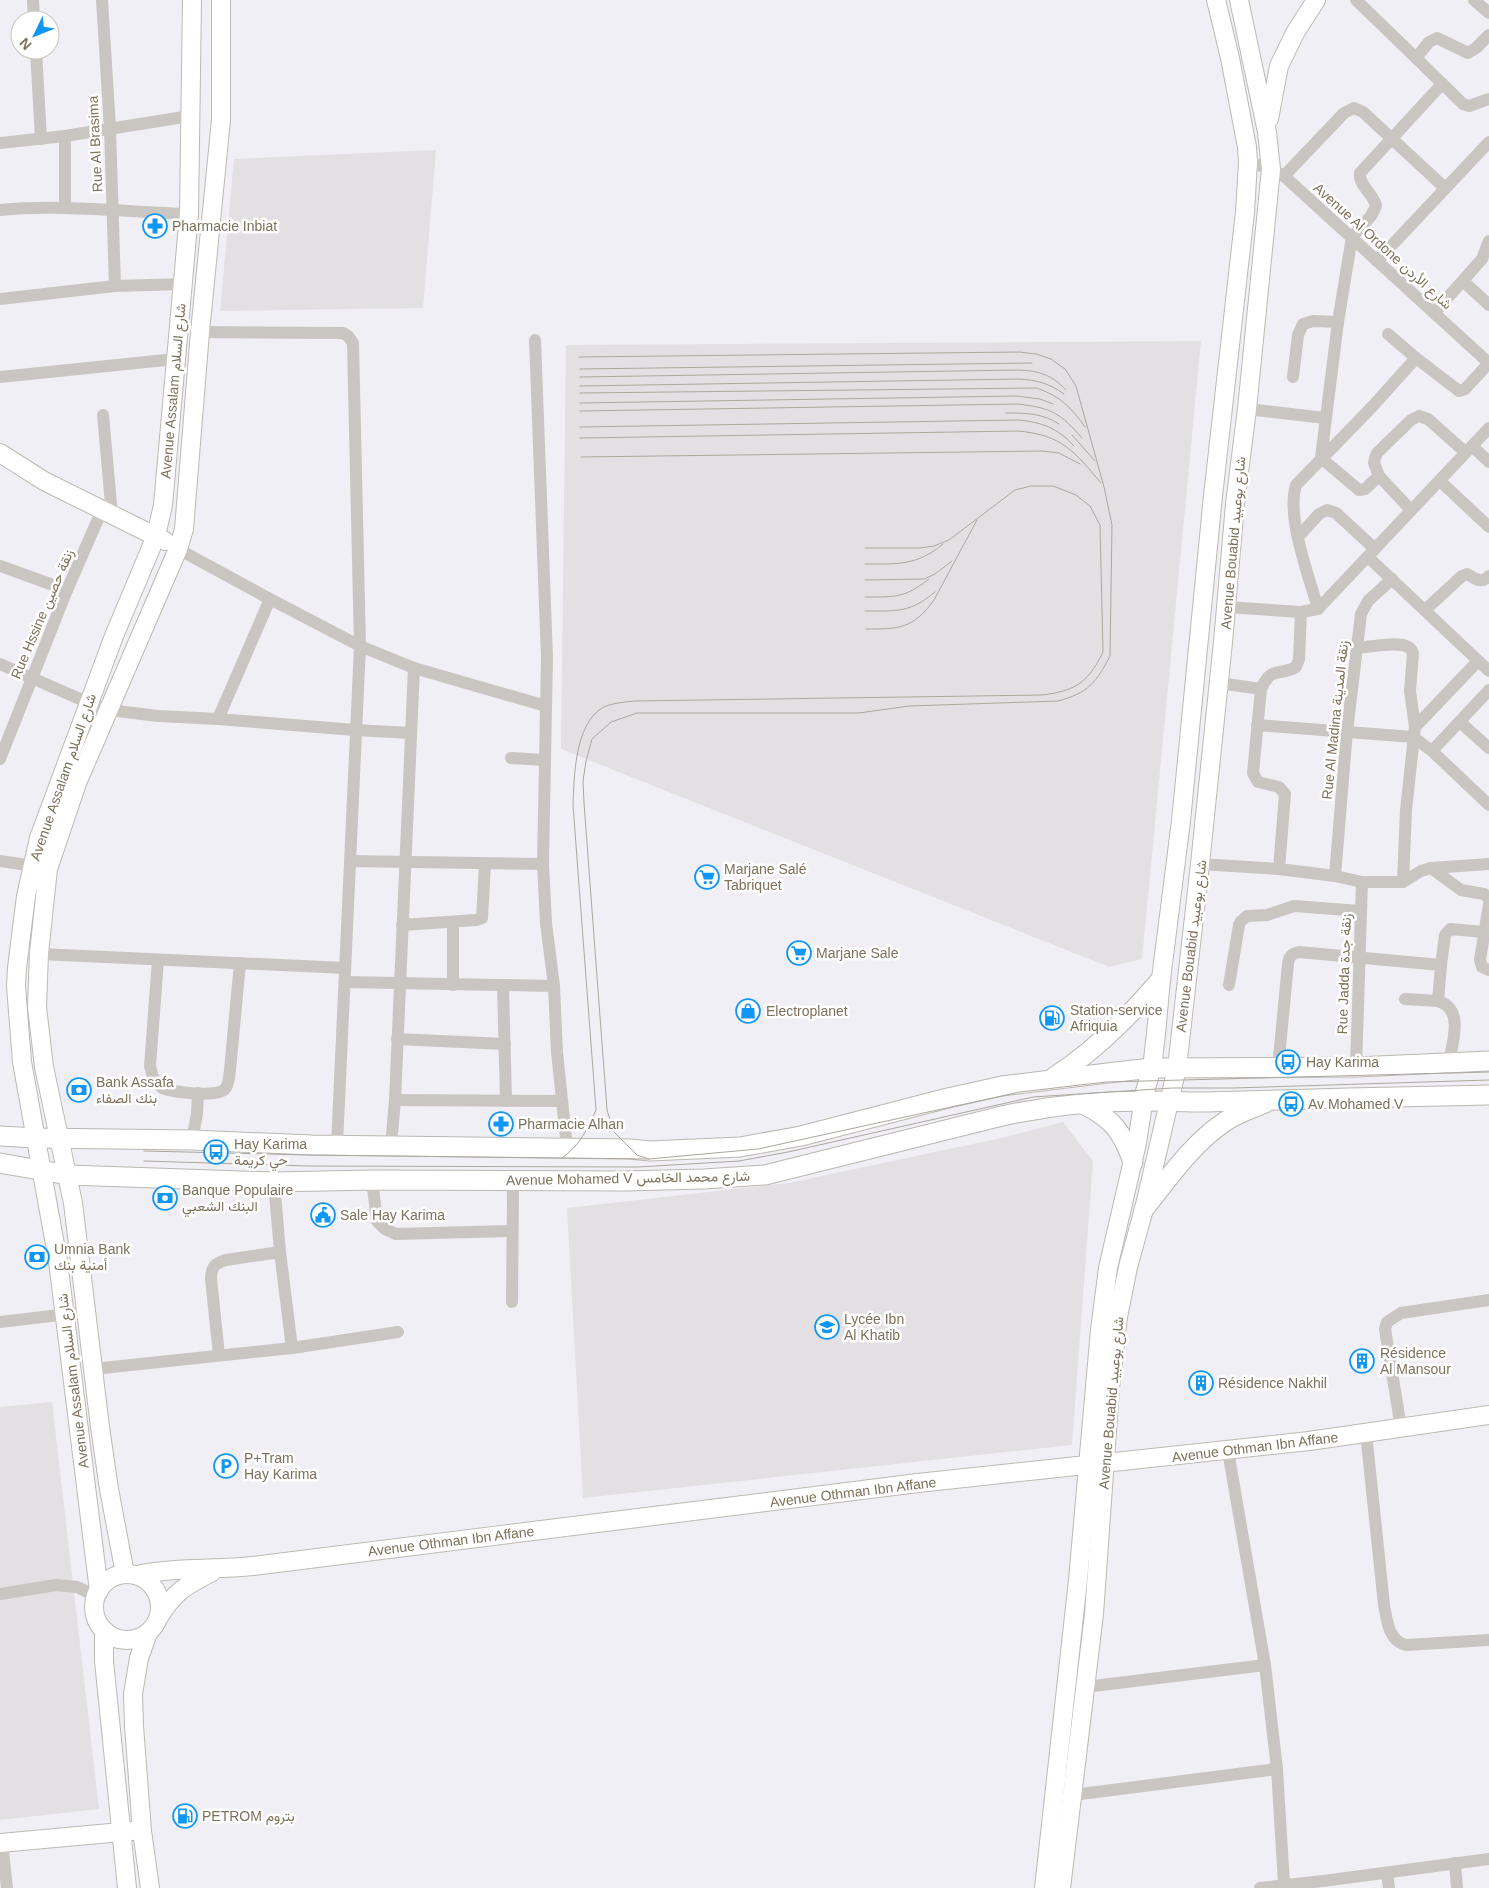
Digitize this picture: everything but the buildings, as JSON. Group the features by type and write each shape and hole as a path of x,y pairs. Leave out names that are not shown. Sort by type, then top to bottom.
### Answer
{"main road":[{"path":"1050,1080 1079,1061 1114,1031 1161,979"},
{"name":"Avenue Mohamed V شارع محمد الخامس","path":"0,1136 337,1145 630,1149 650,1151 740,1147 819,1131 1002,1086 1152,1068 1356,1067 1489,1061"},
{"name":"Avenue Mohamed V شارع محمد الخامس","path":"0,1164 68,1175 274,1182 372,1180 704,1180 765,1175 1021,1112 1085,1105 1144,1101 1489,1095"},
{"path":"1144,1209 1182,1162 1212,1132 1224,1122 1273,1098"},
{"path":"1085,1105 1101,1114 1119,1131 1125,1140 1133,1162"}],"street":[{"name":"Rue Al Brasima","path":"102,0 110,128 115,286"},
{"name":"Avenue Assalam شارع السلام","path":"131,1574 109,1489 85,1312 73,1203 44,1067 39,1033 37,1007 40,868 45,821 89,703 156,536 163,505 189,214 192,0"},
{"name":"Avenue Assalam شارع السلام","path":"97,1593 58,1261 22,1062 16,986 23,916 40,868 182,537 186,511 200,332 220,120 221,0"},
{"name":"Avenue Bouabid شارع بوعبيد","path":"1061,1888 1094,1614 1100,1330 1108,1268 1133,1162 1145,1090 1152,1068 1181,821 1212,505 1245,212 1248,162 1243,123 1216,0"},
{"name":"Avenue Bouabid شارع بوعبيد","path":"1044,1888 1078,1580 1110,1388 1118,1317 1128,1266 1144,1209 1177,1068 1219,683 1235,504 1278,173 1267,132 1239,0"},
{"path":"1267,132 1279,66 1295,33 1316,0"},
{"path":"1357,0 1466,106 1489,99"},
{"path":"1474,0 1489,13"},
{"path":"1416,58 1429,42 1437,38 1468,52 1476,48 1489,35"},
{"path":"37,60 41,139"},
{"path":"1320,458 1338,322 1352,237 1371,216 1376,206 1374,199 1360,180 1360,173 1442,84"},
{"path":"1278,173 1344,113 1354,108 1363,112 1445,188"},
{"path":"0,143 65,136 190,116"},
{"path":"65,136 65,208"},
{"path":"1377,261 1489,142"},
{"name":"Avenue Al Ordone شارع الأردن","path":"1248,162 1278,173 1352,237 1489,363"},
{"path":"0,210 65,208 113,212 189,214"},
{"path":"1434,313 1482,258 1489,241"},
{"path":"1463,281 1489,305"},
{"path":"0,299 115,286 184,284"},
{"path":"1293,377 1298,335 1303,324 1313,320 1338,322"},
{"path":"200,332 342,333 348,336 353,343 360,646 337,1145"},
{"path":"1388,334 1459,391 1467,386 1489,363"},
{"path":"535,340 547,657 543,864 546,923 554,986 567,1148"},
{"path":"1318,609 1298,537 1293,507 1293,493 1296,485 1320,458 1372,408 1416,358"},
{"path":"0,377 175,359"},
{"path":"1247,409 1325,418"},
{"path":"103,415 107,513"},
{"path":"1411,510 1379,476 1374,463 1377,453 1411,420 1419,416 1428,418 1489,462"},
{"path":"1226,607 1301,612 1318,609 1489,428"},
{"path":"0,453 44,481 156,536 360,646 414,668 546,706"},
{"path":"1320,458 1359,490 1365,489 1379,476"},
{"path":"1440,481 1489,527"},
{"path":"1298,537 1319,514 1327,510 1336,513 1372,553 1392,579 1489,671"},
{"name":"Rue Hssine زنقة حصين","path":"0,759 67,590 107,513"},
{"path":"0,566 67,590"},
{"path":"1425,610 1465,574 1480,581 1489,576"},
{"name":"Rue Al Madina زنقة المدينة","path":"1335,876 1347,731 1360,621 1364,607 1392,579"},
{"path":"218,719 270,599"},
{"path":"1279,869 1285,794 1279,787 1260,783 1254,776 1257,725 1261,689 1266,678 1270,674 1293,669 1299,664 1301,612"},
{"path":"1358,648 1390,645 1405,646 1410,648 1413,653 1410,691 1414,732 1406,810 1403,882"},
{"path":"1414,732 1478,660"},
{"path":"0,664 109,710 158,716 411,733"},
{"path":"391,1146 395,1100 414,668"},
{"path":"1219,683 1261,689"},
{"path":"1432,751 1489,690"},
{"path":"1460,722 1489,748"},
{"path":"1257,725 1347,731 1414,732 1489,805"},
{"path":"511,758 545,760"},
{"path":"0,861 40,868"},
{"path":"350,861 543,864"},
{"path":"402,925 482,918 485,864"},
{"path":"1200,864 1279,869 1335,876 1362,882 1403,882 1421,871 1431,868 1486,864"},
{"path":"1431,868 1461,890 1484,894 1489,898"},
{"name":"Rue Jadda زنقة جدة","path":"1356,1067 1362,882"},
{"path":"1489,904 1480,960 1482,967 1489,970"},
{"path":"1229,985 1233,954 1241,920 1250,915 1267,915 1294,906 1360,911"},
{"path":"453,922 453,985"},
{"path":"1438,1002 1445,935 1450,929 1484,932"},
{"path":"1278,1068 1289,957 1292,954 1299,952 1441,965"},
{"path":"19,954 39,953 345,968"},
{"path":"158,960 150,1052 151,1072 162,1088 198,1093 221,1091 226,1086 230,1070 240,963"},
{"path":"345,982 554,986"},
{"path":"503,985 506,1101"},
{"path":"1405,999 1438,1002 1449,1007 1455,1016 1449,1063"},
{"path":"397,1039 505,1044"},
{"path":"192,1140 197,1114 198,1093"},
{"path":"395,1100 562,1101"},
{"path":"372,1180 377,1221 389,1232 396,1234 421,1234 512,1231"},
{"path":"511,1181 512,1302"},
{"path":"274,1182 280,1252 292,1348"},
{"path":"218,1355 211,1279 213,1267 218,1262 226,1260 280,1252"},
{"path":"1401,1428 1385,1329 1388,1322 1401,1313 1489,1300"},
{"path":"0,1322 85,1312"},
{"path":"93,1369 292,1348 398,1332"},
{"name":"Avenue Othman Ibn Affane","path":"131,1574 217,1570 908,1485 1228,1451 1489,1416"},
{"path":"1366,1433 1384,1605 1390,1632 1397,1642 1406,1645 1489,1640"},
{"path":"1228,1451 1265,1665 1277,1769 1284,1884"},
{"name":"Avenue Othman Ibn Affane","path":"159,1617 171,1599 184,1587 217,1570"},
{"path":"148,1633 138,1638 124,1640 104,1630 95,1611 97,1593 104,1583 112,1578 131,1574 148,1581 157,1592 160,1604 159,1617 148,1633 139,1658 133,1694 142,1831 150,1888"},
{"path":"0,1594 56,1585 77,1587 97,1593"},
{"path":"104,1630 104,1661 127,1888"},
{"path":"1086,1687 1265,1665"},
{"path":"1073,1795 1277,1769"},
{"path":"7,1888 1,1843 120,1831 142,1831"},
{"path":"1260,1888 1284,1884 1324,1885 1387,1873 1489,1859"},
{"path":"1455,1864 1457,1888"},
{"path":"1387,1873 1389,1888"}],"shaded area":[{"path":"436,150 423,308 220,311 234,159"},
{"path":"1201,341 1142,959 1109,967 561,749 566,345"},
{"name":"Lycée Ibn Al Khatib","path":"1063,1122 1093,1161 1072,1445 583,1498 567,1208 789,1183 1001,1138"},
{"path":"52,1402 99,1809 0,1820 0,1407"}],"tram line":[{"path":"579,357 1019,352 1036,354 1051,359 1065,369 1076,386 1104,487 1112,525 1110,656 1090,686 1068,698 1058,701 909,706 859,713 637,713 611,722 592,739 583,781 607,1110 614,1132 637,1155 649,1159"},
{"path":"580,369 1032,363"},
{"path":"580,377 1019,370 1033,371 1051,377 1066,390"},
{"path":"580,386 1018,379 1042,383 1064,394"},
{"path":"580,393 1037,388 1065,403 1085,427"},
{"path":"580,403 1017,396 1040,399 1053,404"},
{"path":"580,411 1018,404 1039,407 1055,413 1082,438"},
{"path":"1006,413 1040,416 1059,424"},
{"path":"580,427 1018,420 1034,422 1049,427 1074,446"},
{"path":"580,438 1018,431 1046,436 1066,446 1101,483"},
{"path":"1072,435 1095,461"},
{"path":"581,457 1043,451 1059,453 1080,464"},
{"path":"562,1158 582,1137 596,1110 573,805 575,766 578,752 586,726 593,716 606,706 635,701 1042,695 1063,691 1079,684 1092,671 1103,652 1100,525 1090,506 1076,495 1053,486 1031,486 1015,490 949,540 934,546 920,548 865,548"},
{"path":"866,629 888,629 912,622 919,617 934,600 977,520"},
{"path":"865,564 897,563 915,560 943,544"},
{"path":"865,580 924,579 935,574 952,561"},
{"path":"865,597 899,595 913,590 929,579"},
{"path":"865,611 895,611 903,609 918,604 935,592"},
{"path":"144,1151 649,1159 758,1149 1020,1092 1106,1082 1489,1072"},
{"path":"144,1161 309,1166 638,1167 739,1161 788,1152 1033,1097 1172,1088 1234,1088 1489,1080"}],"place":[{"name":"Pharmacie Inbiat","path":"155,226"},
{"name":"Marjane Salé Tabriquet","path":"707,877"},
{"name":"Marjane Sale","path":"799,953"},
{"name":"Electroplanet","path":"748,1011"},
{"name":"Station-service Afriquia","path":"1052,1018"},
{"name":"Hay Karima","path":"1288,1062"},
{"name":"Bank Assafa بنك الصفاء","path":"79,1090"},
{"name":"Av Mohamed V","path":"1291,1104"},
{"name":"Pharmacie Alhan","path":"501,1124"},
{"name":"Hay Karima حي كريمة","path":"216,1152"},
{"name":"Banque Populaire البنك الشعبي","path":"165,1198"},
{"name":"Sale Hay Karima","path":"323,1215"},
{"name":"Umnia Bank أمنية بنك","path":"37,1257"},
{"name":"Lycée Ibn Al Khatib","path":"827,1327"},
{"name":"Résidence Al Mansour","path":"1362,1361"},
{"name":"Résidence Nakhil","path":"1201,1383"},
{"name":"P+Tram Hay Karima","path":"226,1466"},
{"name":"PETROM بتروم","path":"185,1816"}]}
